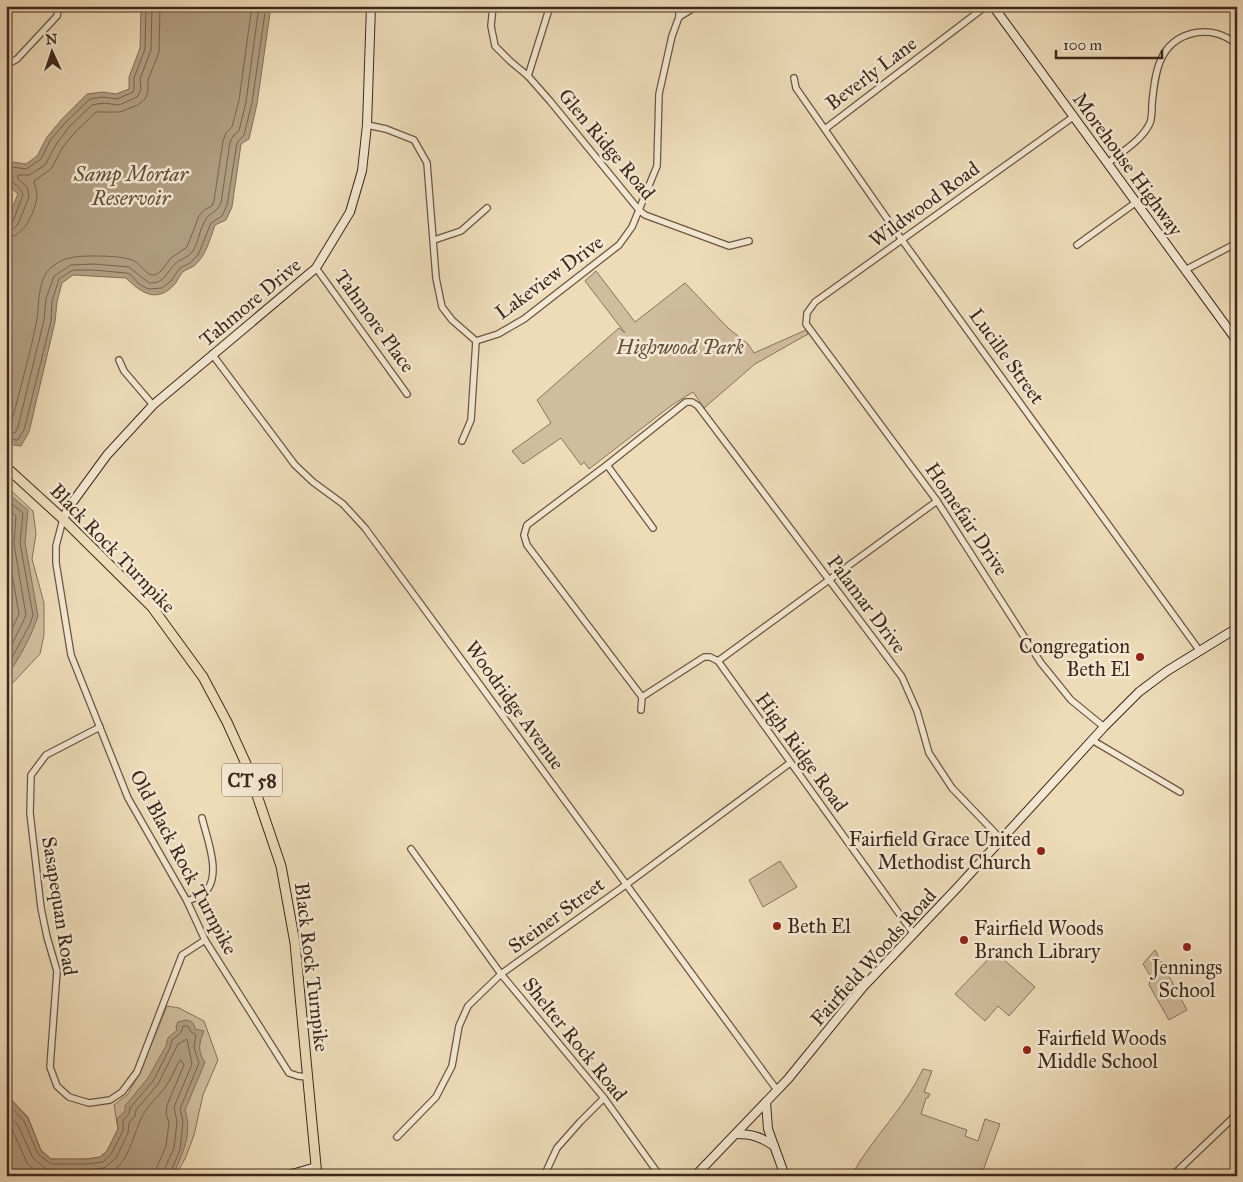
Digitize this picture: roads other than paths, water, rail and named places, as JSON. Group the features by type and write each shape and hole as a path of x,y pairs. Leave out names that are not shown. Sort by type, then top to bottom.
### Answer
{"main road":[{"name":"Black Rock Turnpike","path":"6,467 63,519 152,607 203,677 227,722 247,766 281,866 288,901 295,944 316,1172"}],"street":[{"path":"6,65 17,59 57,16 59,6"},
{"name":"Tahmore Drive","path":"63,519 69,507 107,455 153,405 316,268 350,212 362,171 367,125 371,6"},
{"name":"Glen Ridge Road","path":"493,6 491,26 495,46 528,76 644,215 729,246 749,241"},
{"path":"528,76 550,6"},
{"name":"Lakeview Drive","path":"476,341 498,334 524,319 620,245 632,227 657,166 659,94 670,44 679,17 679,6"},
{"path":"679,17 698,6"},
{"name":"Beverly Lane","path":"825,129 986,6"},
{"name":"Morehouse Highway","path":"995,7 1135,203 1237,341"},
{"path":"1108,163 1138,138 1150,122 1158,64 1165,52 1176,41 1189,34 1210,31 1226,37 1237,44"},
{"name":"Lucille Street","path":"794,78 796,88 902,240 1199,650"},
{"name":"Wildwood Road","path":"806,324 807,313 815,302 1073,117"},
{"path":"367,125 386,129 414,140 427,164 436,278 442,307 452,320 476,341 471,420 462,441"},
{"path":"1077,245 1135,203"},
{"path":"434,240 461,231 487,208"},
{"path":"1185,270 1237,243"},
{"name":"Tahmore Place","path":"316,268 407,394"},
{"name":"Homefair Drive","path":"806,324 938,501 1041,663 1071,700 1104,727"},
{"name":"Woodridge Avenue","path":"212,354 295,465 313,482 343,504 365,528 777,1090"},
{"path":"119,360 124,371 153,405"},
{"name":"Palamar Drive","path":"606,465 686,402 692,402 698,406 902,677 917,710 930,753 952,788 1001,840"},
{"path":"641,710 642,697 526,544 524,535 527,524 606,465 653,528"},
{"path":"642,697 704,657 710,657 718,661 938,501"},
{"name":"Old Black Rock Turnpike","path":"63,519 56,546 56,563 71,655 132,808 187,901 205,940 289,1073 307,1076"},
{"name":"Fairfield Woods Road","path":"695,1176 777,1090 863,987 1104,727 1139,692 1199,650 1237,628"},
{"name":"High Ridge Road","path":"718,661 913,933"},
{"name":"Sasapequan Road","path":"100,727 46,754 31,774 30,813 41,908 47,937 58,970 50,1067 57,1086 69,1096 89,1103 110,1100 122,1092 137,1072 182,955 205,940"},
{"path":"1092,740 1180,792"},
{"name":"Steiner Street","path":"397,1137 436,1096 452,1066 459,1026 468,1006 501,974 790,763"},
{"path":"187,901 203,894 213,881 213,861 202,818"},
{"name":"Shelter Rock Road","path":"411,849 501,974 604,1098 660,1176"},
{"path":"544,1176 558,1148 604,1098"},
{"path":"766,1102 768,1129 785,1176"},
{"path":"1172,1176 1237,1114"},
{"path":"736,1134 751,1134 762,1137 774,1146"},
{"path":"285,1176 316,1172"}],"water":[{"name":"Samp Mortar Reservoir","path":"141,6 271,6 257,104 249,139 241,144 232,207 226,220 215,225 207,247 198,262 184,271 175,284 162,294 156,295 143,292 126,278 73,275 62,283 57,302 55,322 29,432 21,446 6,444 6,222 18,194 6,183 6,161 26,164 37,156 47,137 87,94 103,92 116,94 129,89 129,77 140,48"},
{"path":"6,492 28,510 25,543 38,616 24,648 6,677"},
{"path":"186,1020 194,1025 195,1029 204,1031 200,1047 205,1062 185,1110 188,1128 187,1136 183,1152 173,1176 6,1176 6,1095 28,1118 41,1151 51,1159 100,1157 107,1151 118,1129 117,1119 125,1111 125,1106 148,1078 166,1046 168,1038 177,1030 178,1022"}],"place":[{"name":"Congregation Beth El","path":"1140,657"},
{"name":"Fairfield Grace United Methodist Church","path":"1041,851"},
{"name":"Beth El","path":"777,926"},
{"name":"Fairfield Woods Branch Library","path":"964,940"},
{"name":"Jennings School","path":"1187,947"},
{"name":"Fairfield Woods Middle School","path":"1027,1050"}],"park label":[{"name":"Highwood Park","path":"680,347"}]}
